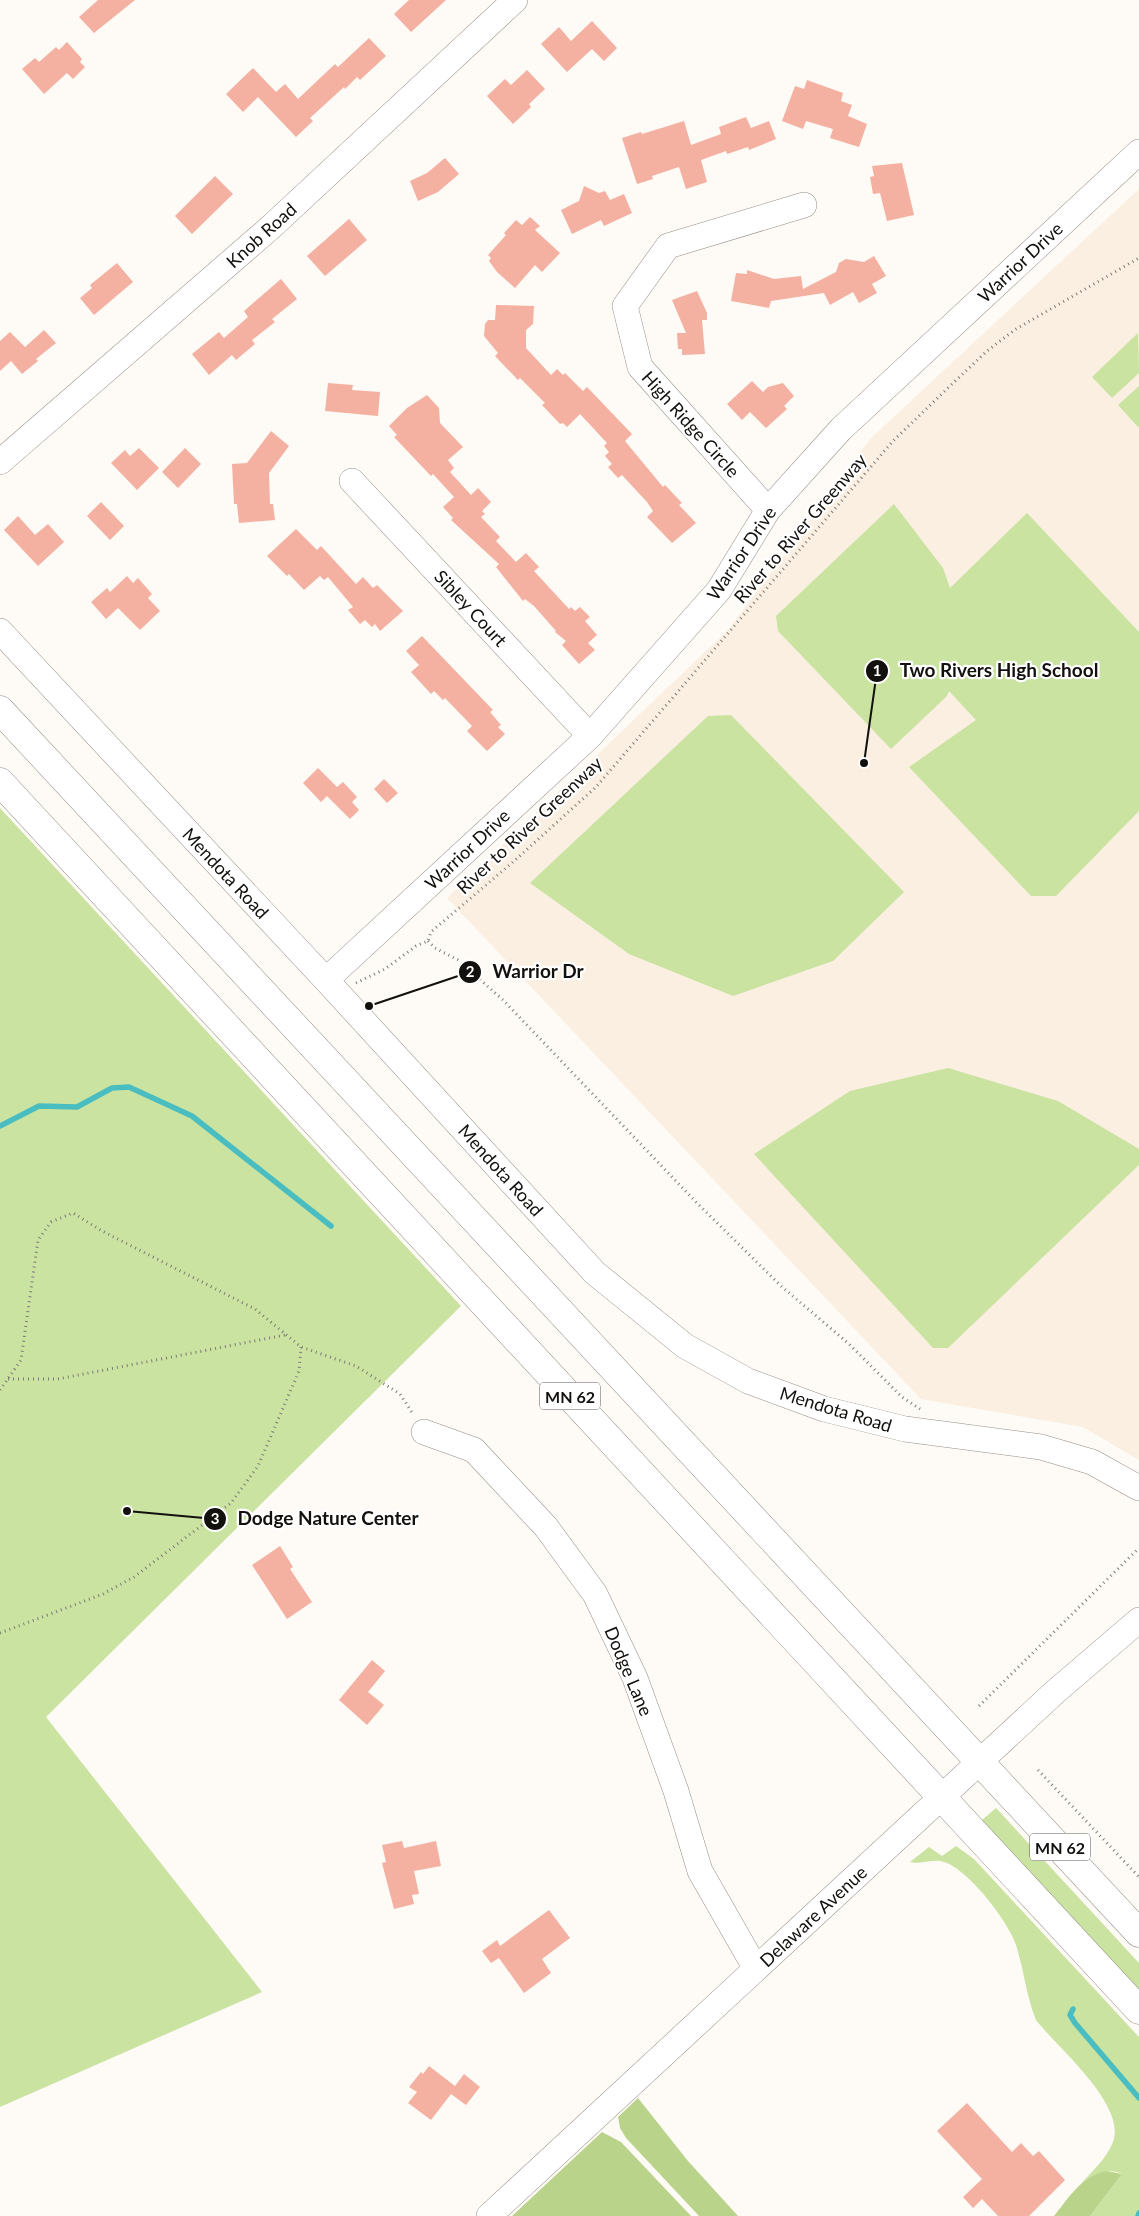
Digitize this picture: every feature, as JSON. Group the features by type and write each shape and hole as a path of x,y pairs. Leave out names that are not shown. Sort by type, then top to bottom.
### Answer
{"highway":[{"name":"MN 62","path":"0,710 1139,1933"},
{"name":"MN 62","path":"0,782 1139,2010"}],"street":[{"name":"Knob Road","path":"0,462 271,227 515,0"},
{"name":"Warrior Drive","path":"326,980 590,736 719,590 768,510 841,428 1139,152"},
{"name":"High Ridge Circle","path":"768,510 640,367 626,306 668,246 804,205"},
{"name":"Sibley Court","path":"352,481 590,736"},
{"name":"Mendota Road","path":"0,631 326,980 595,1273 685,1346 748,1380 824,1409 905,1429 1041,1447 1092,1462 1139,1488"},
{"name":"Dodge Lane","path":"424,1432 474,1450 546,1526 595,1594 635,1678 676,1791 700,1871 756,1969"},
{"name":"Delaware Avenue","path":"489,2216 1055,1692 1139,1620"}],"path":[{"name":"River to River Greenway","path":"354,984 385,969 416,946 428,941 431,932 514,862 596,787 893,441 949,386 987,351 1016,329 1139,258"},
{"path":"428,941 435,948 458,960 503,1000 695,1201 781,1286 850,1344 902,1397 922,1410"},
{"path":"0,1390 21,1360 38,1240 52,1222 73,1213 102,1231 256,1309 301,1347 356,1366 400,1394 424,1432"},
{"path":"8,1379 58,1379 286,1335"},
{"path":"0,1632 103,1594 126,1581 231,1503 258,1466 300,1371 301,1347"},
{"path":"979,1706 1139,1548"},
{"path":"1038,1770 1139,1877"}],"shaded area":[{"path":"1139,189 1139,1460 1083,1427 921,1399 447,898 729,629 870,439"}],"green space":[{"path":"1138,333 1139,373 1112,398 1092,377"},
{"path":"1139,386 1139,427 1138,427 1118,405"},
{"path":"894,504 943,568 950,588 1027,513 1139,632 1139,811 1056,896 1031,896 909,767 976,720 949,691 947,696 891,749 778,631 776,616"},
{"path":"731,715 904,892 833,961 733,996 629,954 530,883 708,716"},
{"path":"0,808 461,1306 46,1717 262,1992 0,2107"},
{"path":"948,1068 1058,1101 1139,1149 1139,1165 948,1348 933,1348 754,1154 850,1091"},
{"path":"996,1808 1139,1963 1139,1991 982,1820"},
{"path":"956,1846 974,1859 1139,2037 1139,2216 1090,2216 1122,2174 1106,2171 1090,2177 1081,2184 1110,2148 1113,2142 1115,2127 1110,2111 1088,2077 1036,2020 1016,1945 1005,1923 975,1885 954,1867 940,1861 910,1862 929,1847 942,1856"},
{"path":"638,2098 688,2161 738,2216 699,2216 626,2138 620,2128 618,2117"},
{"path":"602,2132 621,2142 691,2216 512,2216"},
{"path":"1106,2171 1122,2174 1090,2216 1054,2216 1076,2189 1090,2177"}],"building":[{"path":"98,0 135,0 94,33 79,17"},
{"path":"409,0 446,0 411,32 394,14"},
{"path":"592,21 617,48 604,61 592,49 567,72 541,44 559,27 571,41"},
{"path":"369,38 386,56 360,80 357,77 345,89 344,87 310,118 313,121 296,137 258,97 243,112 226,94 253,68 276,92 285,84 298,99 335,64 338,67"},
{"path":"67,42 82,59 80,62 85,67 73,79 67,73 44,94 22,69 35,58 39,62 56,47 59,50"},
{"path":"527,70 545,89 529,104 531,107 513,124 487,96 505,79 511,85"},
{"path":"807,80 843,93 841,101 852,105 848,116 867,124 859,147 830,138 833,129 806,121 803,129 782,121 795,86 804,89"},
{"path":"746,117 751,128 769,121 776,139 749,150 748,147 727,154 726,151 701,160 707,182 686,189 679,167 652,176 653,179 637,184 622,138 684,121 691,145 721,134 719,127"},
{"path":"445,158 459,174 438,192 418,201 410,181 427,173"},
{"path":"902,163 914,215 887,221 880,193 873,194 870,177 874,176 872,166"},
{"path":"215,176 233,194 192,234 175,216"},
{"path":"584,186 599,193 605,191 610,200 624,194 632,213 604,226 601,220 572,234 561,210 579,201"},
{"path":"530,217 540,226 535,230 560,253 542,272 535,265 515,288 497,272 489,261 491,258 488,255 506,235 504,233 516,220 522,225"},
{"path":"349,219 367,240 325,276 307,256"},
{"path":"874,256 886,276 872,284 877,293 859,303 853,292 830,305 824,293 771,301 769,308 731,301 736,273 747,274 747,270 774,279 801,276 803,289 836,272 839,263 846,259 864,262"},
{"path":"117,263 133,282 94,315 80,298 92,288 90,285"},
{"path":"281,279 297,299 272,319 275,322 252,340 255,344 236,360 232,355 209,375 192,354 219,332 224,338 248,317 244,311"},
{"path":"697,291 707,313 707,320 702,320 705,354 682,355 682,349 678,349 677,333 686,333 672,300"},
{"path":"496,305 534,306 533,324 526,330 526,348 551,375 557,369 563,375 565,373 583,391 587,387 632,434 625,441 663,487 665,485 682,503 679,505 696,523 672,543 647,517 653,511 647,502 622,475 618,478 608,467 612,464 605,456 609,452 604,446 607,443 580,414 567,427 563,423 560,424 542,405 545,403 520,378 518,380 495,356 498,353 484,336 485,324 488,320 495,320"},
{"path":"44,330 56,343 36,359 38,361 22,374 11,361 0,371 0,341 10,332 25,347"},
{"path":"752,381 763,392 768,387 783,383 794,396 784,406 787,409 766,428 750,412 742,420 727,404"},
{"path":"328,383 353,385 352,390 380,392 378,416 325,411"},
{"path":"427,395 439,408 440,423 463,447 448,460 454,468 450,472 471,495 478,488 491,502 482,511 485,514 481,517 500,537 496,541 516,562 526,553 539,567 534,571 569,609 571,607 575,611 580,607 590,617 585,621 597,635 588,643 595,650 579,664 562,645 566,641 555,632 534,606 525,599 523,601 496,567 499,564 451,520 453,518 443,507 454,497 394,437 397,435 389,426 407,408"},
{"path":"271,431 289,446 269,473 270,504 273,504 275,520 239,523 237,504 234,504 232,464 247,463"},
{"path":"139,448 159,468 137,490 111,463 125,450 130,456"},
{"path":"185,448 201,464 178,488 162,472"},
{"path":"101,502 124,526 110,540 87,516"},
{"path":"18,516 35,535 48,524 64,542 38,566 4,530"},
{"path":"296,529 317,550 321,546 356,584 363,577 373,588 377,585 403,611 380,631 375,624 372,627 365,620 360,624 348,610 353,607 328,577 324,580 320,576 304,590 289,574 287,576 267,556"},
{"path":"127,576 133,583 138,578 152,594 148,598 160,611 140,630 118,608 106,619 91,602 107,588 110,592"},
{"path":"422,636 493,710 490,712 501,725 498,727 505,734 487,751 467,731 472,726 445,698 443,700 434,691 431,694 411,672 419,665 406,651"},
{"path":"318,768 337,787 343,782 357,797 352,802 359,810 350,819 327,796 321,802 303,783"},
{"path":"384,779 398,793 387,803 374,789"},
{"path":"280,1546 293,1567 290,1569 312,1602 287,1619 252,1565"},
{"path":"372,1660 385,1671 368,1692 384,1705 367,1725 339,1700"},
{"path":"402,1841 404,1848 436,1841 441,1866 414,1871 419,1894 412,1895 414,1904 394,1909 382,1863 386,1862 382,1845"},
{"path":"549,1910 570,1938 542,1959 551,1973 524,1993 499,1958 491,1963 482,1951 497,1940 500,1946"},
{"path":"429,2066 455,2086 464,2074 480,2087 466,2105 451,2094 431,2120 408,2103 417,2092 409,2087 421,2072 423,2074"},
{"path":"967,2103 1012,2152 1021,2143 1033,2156 1039,2151 1065,2180 1029,2216 998,2216 982,2199 973,2208 963,2197 982,2179 937,2131"}],"waterway":[{"path":"0,1126 39,1106 77,1107 112,1088 129,1087 192,1116 331,1226"},
{"path":"1073,2009 1070,2015 1075,2023 1139,2098"}],"place":[{"name":"Two Rivers High School","path":"864,763"},
{"name":"Warrior Dr","path":"369,1006"},
{"name":"Dodge Nature Center","path":"127,1511"}]}
